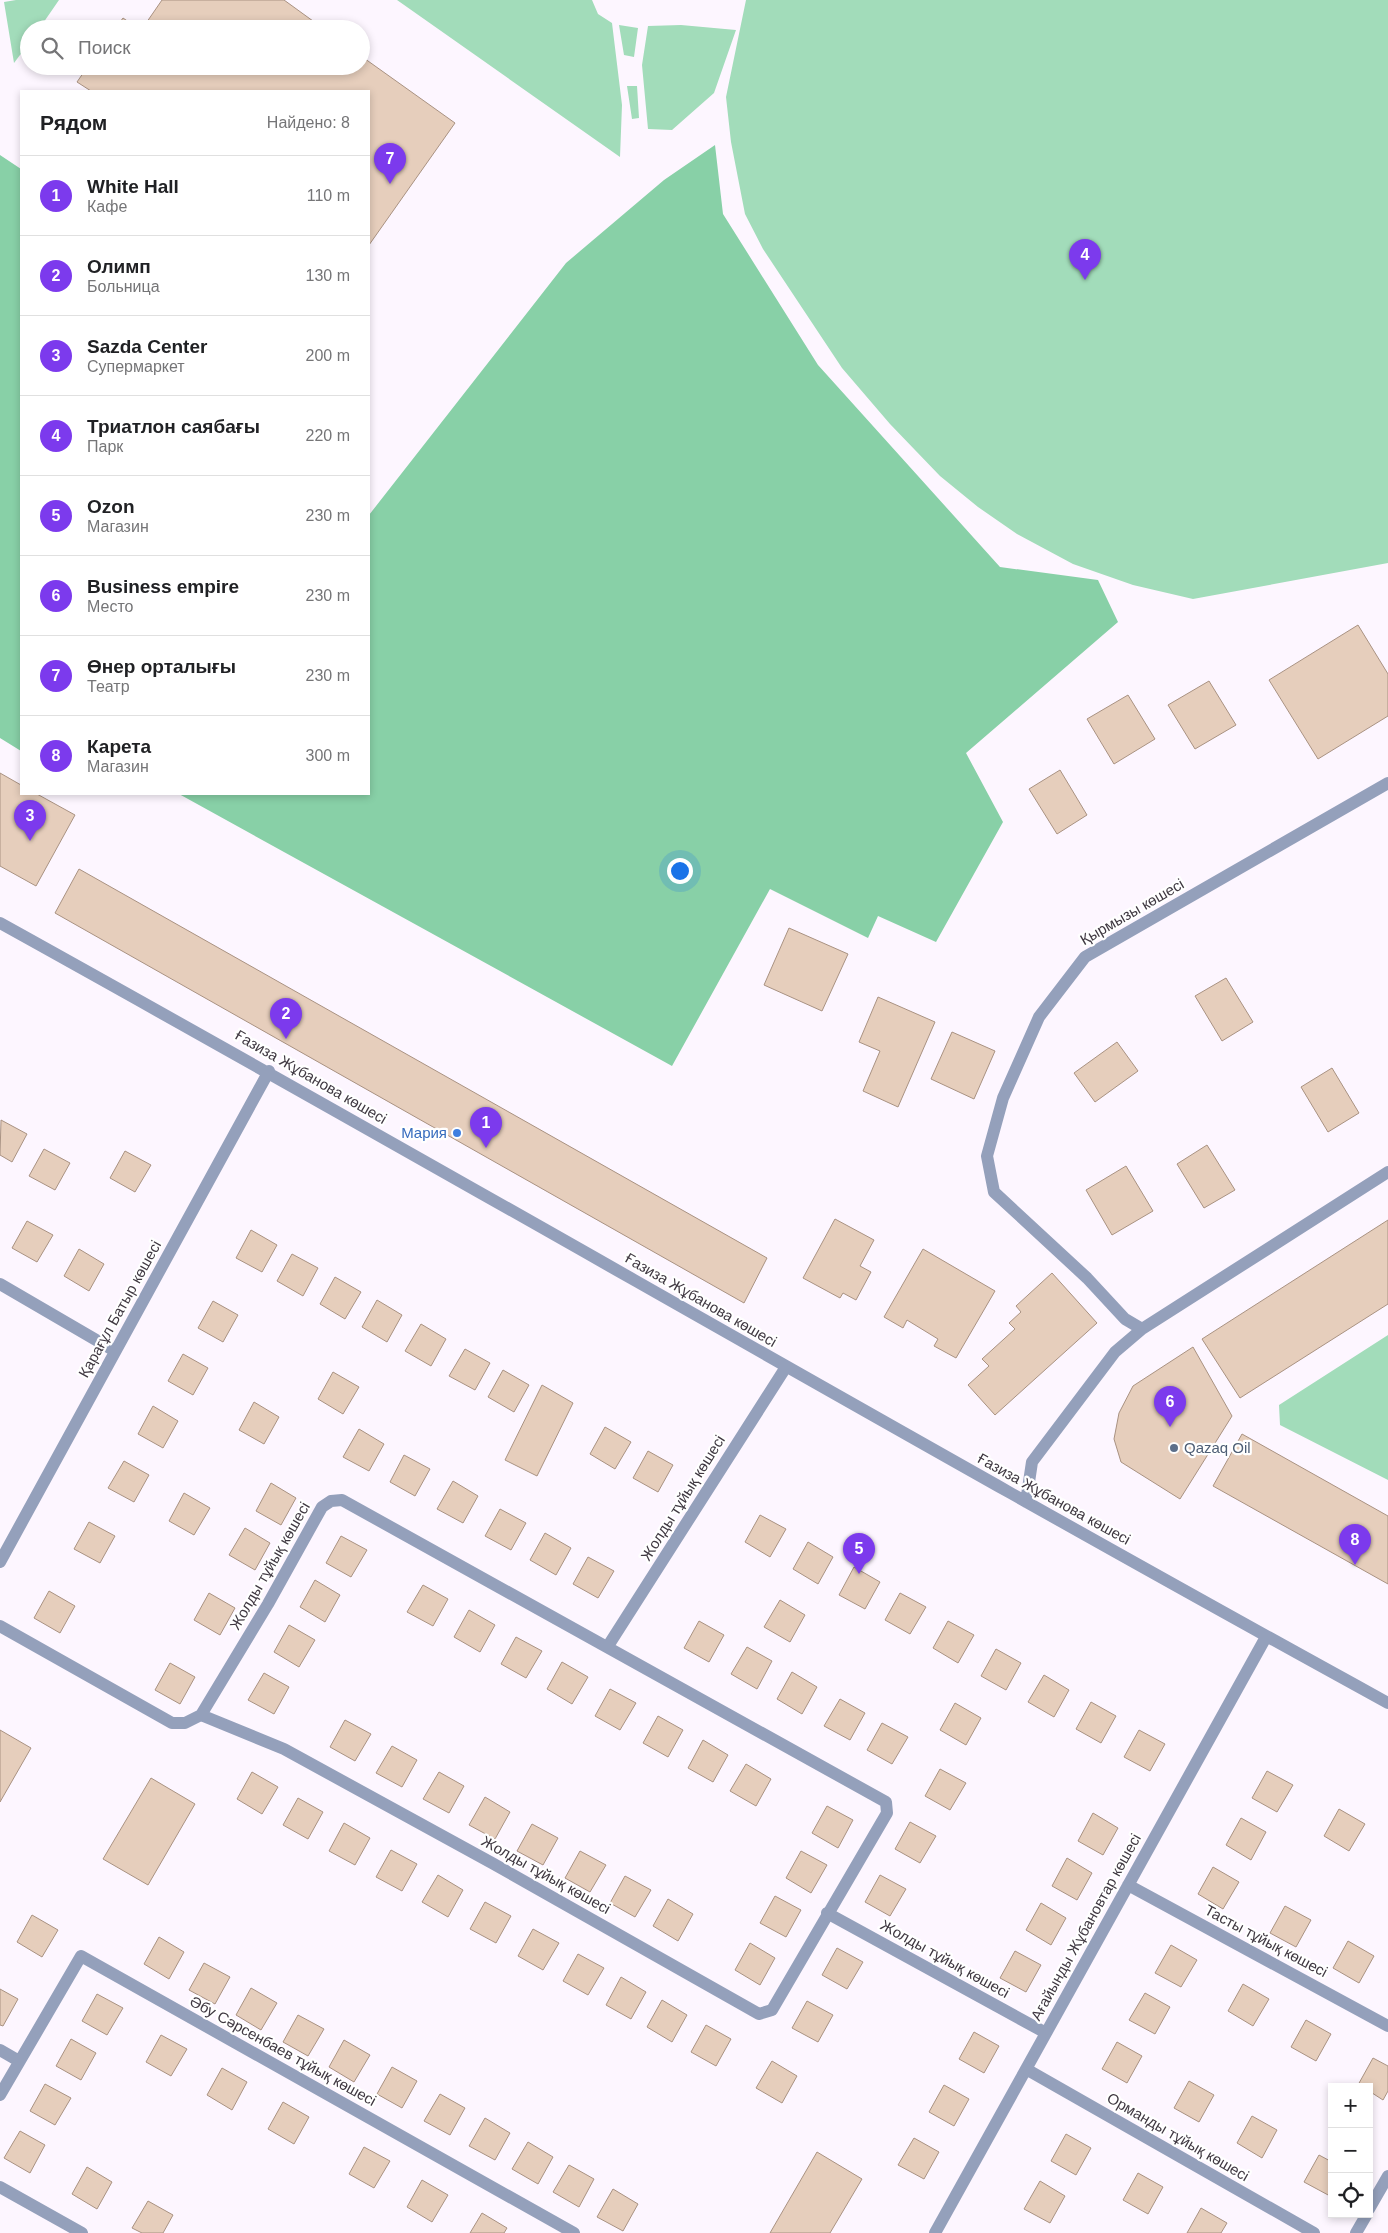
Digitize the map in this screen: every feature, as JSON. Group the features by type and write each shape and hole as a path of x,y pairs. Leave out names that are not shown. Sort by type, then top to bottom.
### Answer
{"street":[{"name":"Қырмызы көшесі","path":"1142,1329 1125,1319 1087,1278 994,1192 986,1156 1003,1098 1039,1017 1085,957 1388,783"},
{"name":"Ғазиза Жұбанова көшесі","path":"0,923 269,1072 786,1367 1266,1637 1388,1703"},
{"name":"Қарағұл Батыр көшесі","path":"0,1562 269,1072"},
{"path":"1026,1502 1032,1462 1115,1352 1142,1329 1388,1172"},
{"path":"0,1284 116,1351"},
{"name":"Жолды тұйық көшесі","path":"608,1646 786,1367"},
{"name":"Жолды тұйық көшесі","path":"342,1500 886,1802 887,1813 772,2010 760,2014 492,1863 284,1749 201,1715 268,1604 322,1507 331,1501 342,1500"},
{"path":"0,1626 172,1722 185,1723 201,1715"},
{"name":"Ағайынды Жұбановтар көшесі","path":"935,2233 1266,1637"},
{"name":"Тасты тұйық көшесі","path":"1128,1886 1388,2026"},
{"name":"Жолды тұйық көшесі","path":"827,1913 1046,2033"},
{"name":"Әбу Сәрсенбаев тұйық көшесі","path":"0,2095 81,1956 574,2233"},
{"path":"0,2050 19,2061"},
{"name":"Орманды тұйық көшесі","path":"1026,2069 1314,2233"},
{"path":"1373,2203 1388,2176"},
{"path":"0,2188 82,2233"},
{"path":"1356,2233 1365,2218"}],"green space":[{"path":"16,0 59,0 45,20 20,20 20,55 14,63 4,2"},
{"path":"397,0 592,0 598,14 612,23 622,105 620,157"},
{"path":"746,0 1388,0 1388,563 1193,599 1133,585 1073,564 1017,534 978,507 940,476 890,424 842,368 763,249 745,214 731,142 726,97"},
{"path":"619,25 638,28 634,57 624,55"},
{"path":"681,25 736,30 714,93 672,130 648,129 642,65 648,26"},
{"path":"627,86 637,86 639,118 632,119"},
{"path":"715,145 723,214 818,365 1000,567 1098,580 1118,622 966,753 1003,822 936,942 878,916 868,938 770,889 672,1066 181,795 370,795 370,514 566,263 664,180"},
{"path":"0,155 20,168 20,750 0,738"},
{"path":"1388,1335 1388,1480 1280,1425 1279,1405"}],"building":[{"path":"162,0 284,0 312,20 148,20"},
{"path":"370,62 455,123 370,244 370,90 89,90 77,82 82,75 370,75"},
{"path":"1358,625 1388,674 1388,716 1318,759 1269,680"},
{"path":"1209,681 1236,725 1195,749 1168,705"},
{"path":"1128,695 1155,739 1114,764 1087,719"},
{"path":"1060,770 1087,815 1057,834 1029,789"},
{"path":"0,773 20,784 20,795 39,795 75,815 36,886 0,866"},
{"path":"79,869 767,1258 744,1303 55,913"},
{"path":"789,928 848,954 822,1011 764,985"},
{"path":"1226,978 1253,1022 1222,1041 1195,996"},
{"path":"878,997 935,1022 898,1107 863,1091 880,1051 859,1042"},
{"path":"952,1032 995,1051 974,1099 931,1079"},
{"path":"1117,1042 1138,1071 1095,1102 1074,1073"},
{"path":"1332,1068 1359,1113 1328,1132 1301,1087"},
{"path":"1,1120 27,1134 12,1162 0,1155"},
{"path":"1207,1145 1235,1190 1204,1208 1177,1164"},
{"path":"44,1149 70,1163 55,1190 29,1176"},
{"path":"125,1151 151,1165 135,1192 110,1178"},
{"path":"1126,1166 1153,1211 1112,1235 1086,1190"},
{"path":"835,1219 874,1240 860,1266 871,1272 856,1300 843,1293 840,1298 803,1278"},
{"path":"1388,1220 1388,1304 1240,1398 1202,1339"},
{"path":"27,1221 53,1235 37,1262 12,1248"},
{"path":"251,1230 277,1245 262,1272 236,1258"},
{"path":"79,1249 104,1264 89,1291 64,1276"},
{"path":"923,1249 995,1291 956,1358 934,1346 938,1339 907,1320 903,1328 884,1317"},
{"path":"292,1254 318,1268 303,1296 277,1281"},
{"path":"1052,1273 1097,1323 995,1415 968,1385 989,1366 982,1359 1015,1329 1009,1323 1021,1312 1016,1306"},
{"path":"335,1277 361,1292 345,1319 320,1304"},
{"path":"377,1300 402,1315 387,1342 362,1327"},
{"path":"213,1301 238,1315 223,1342 198,1328"},
{"path":"421,1324 446,1339 431,1366 405,1351"},
{"path":"1193,1347 1232,1416 1180,1499 1121,1462 1114,1439 1119,1413 1133,1386"},
{"path":"465,1349 490,1363 475,1390 449,1376"},
{"path":"183,1354 208,1368 193,1395 168,1381"},
{"path":"503,1370 529,1385 514,1412 488,1397"},
{"path":"333,1372 359,1387 343,1414 318,1399"},
{"path":"542,1385 573,1403 537,1476 505,1460"},
{"path":"254,1402 279,1417 264,1444 239,1430"},
{"path":"153,1406 178,1421 163,1448 138,1434"},
{"path":"605,1427 631,1442 615,1469 590,1454"},
{"path":"359,1429 384,1444 369,1471 343,1457"},
{"path":"1242,1434 1388,1516 1388,1584 1213,1486"},
{"path":"648,1451 673,1465 658,1492 633,1478"},
{"path":"404,1455 430,1469 415,1496 390,1482"},
{"path":"124,1461 149,1475 134,1502 108,1488"},
{"path":"453,1481 478,1496 463,1523 437,1509"},
{"path":"271,1483 296,1498 281,1525 256,1511"},
{"path":"184,1493 210,1508 194,1535 169,1521"},
{"path":"500,1509 526,1523 511,1550 485,1536"},
{"path":"760,1515 786,1529 770,1557 745,1542"},
{"path":"89,1522 115,1536 100,1563 74,1549"},
{"path":"245,1528 270,1543 255,1570 229,1555"},
{"path":"545,1533 571,1548 556,1575 530,1560"},
{"path":"341,1536 367,1550 351,1577 326,1563"},
{"path":"808,1542 833,1557 818,1584 793,1569"},
{"path":"588,1557 614,1571 598,1598 573,1584"},
{"path":"854,1567 880,1582 865,1609 839,1595"},
{"path":"315,1580 340,1595 325,1622 300,1607"},
{"path":"423,1585 448,1599 433,1626 407,1612"},
{"path":"49,1591 75,1606 60,1633 34,1618"},
{"path":"209,1593 235,1608 220,1635 194,1620"},
{"path":"900,1593 926,1607 910,1634 885,1620"},
{"path":"780,1600 805,1615 790,1642 764,1627"},
{"path":"469,1610 495,1625 480,1652 454,1637"},
{"path":"699,1621 724,1635 709,1662 684,1648"},
{"path":"948,1621 974,1635 958,1663 933,1648"},
{"path":"289,1625 315,1640 299,1667 274,1652"},
{"path":"516,1637 542,1651 526,1678 501,1664"},
{"path":"747,1647 772,1661 757,1689 731,1674"},
{"path":"996,1649 1021,1663 1006,1690 981,1676"},
{"path":"562,1662 588,1677 572,1704 547,1689"},
{"path":"170,1663 195,1677 180,1704 155,1690"},
{"path":"792,1672 817,1687 802,1714 777,1699"},
{"path":"264,1673 289,1687 274,1714 248,1700"},
{"path":"1044,1675 1069,1690 1054,1717 1028,1702"},
{"path":"610,1689 636,1703 620,1730 595,1716"},
{"path":"840,1699 865,1713 850,1740 824,1726"},
{"path":"1091,1702 1116,1716 1101,1743 1076,1729"},
{"path":"955,1703 981,1718 966,1745 940,1730"},
{"path":"658,1716 683,1730 668,1757 643,1743"},
{"path":"345,1720 371,1734 355,1761 330,1747"},
{"path":"882,1723 908,1737 892,1764 867,1750"},
{"path":"0,1730 31,1748 0,1802"},
{"path":"1139,1730 1165,1744 1150,1771 1124,1757"},
{"path":"703,1740 728,1755 713,1782 688,1768"},
{"path":"392,1746 417,1760 402,1787 376,1773"},
{"path":"746,1764 771,1779 756,1806 730,1791"},
{"path":"940,1769 966,1783 950,1810 925,1796"},
{"path":"1267,1771 1293,1785 1277,1812 1252,1798"},
{"path":"252,1772 278,1787 262,1814 237,1799"},
{"path":"439,1772 464,1786 449,1813 423,1799"},
{"path":"151,1778 195,1804 148,1885 103,1859"},
{"path":"485,1797 510,1812 495,1839 469,1825"},
{"path":"298,1798 323,1812 308,1839 283,1825"},
{"path":"827,1806 853,1820 838,1848 812,1833"},
{"path":"1339,1809 1365,1824 1349,1851 1324,1836"},
{"path":"1093,1813 1118,1828 1103,1855 1078,1841"},
{"path":"1241,1818 1266,1832 1251,1860 1226,1845"},
{"path":"910,1822 936,1836 920,1863 895,1849"},
{"path":"344,1823 370,1838 355,1865 329,1851"},
{"path":"532,1824 558,1838 543,1865 517,1851"},
{"path":"391,1850 417,1864 402,1891 376,1877"},
{"path":"580,1851 606,1865 590,1892 565,1878"},
{"path":"801,1851 827,1865 811,1893 786,1878"},
{"path":"1067,1858 1092,1873 1077,1900 1052,1886"},
{"path":"1213,1867 1239,1882 1223,1909 1198,1894"},
{"path":"438,1875 463,1890 448,1917 422,1902"},
{"path":"880,1875 906,1889 890,1916 865,1902"},
{"path":"625,1876 651,1890 635,1917 610,1903"},
{"path":"775,1896 801,1910 786,1937 760,1923"},
{"path":"668,1899 693,1914 678,1941 653,1926"},
{"path":"485,1902 511,1916 496,1943 470,1929"},
{"path":"1041,1903 1066,1918 1051,1945 1026,1930"},
{"path":"1285,1906 1311,1920 1296,1947 1270,1933"},
{"path":"32,1915 58,1930 42,1957 17,1942"},
{"path":"533,1929 559,1943 543,1970 518,1956"},
{"path":"159,1937 184,1952 169,1979 144,1964"},
{"path":"1348,1941 1374,1956 1359,1983 1333,1968"},
{"path":"750,1943 775,1958 760,1985 735,1970"},
{"path":"1171,1945 1197,1960 1181,1987 1155,1973"},
{"path":"837,1948 863,1962 847,1989 822,1975"},
{"path":"1015,1951 1041,1965 1026,1992 1000,1978"},
{"path":"578,1954 604,1968 588,1995 563,1981"},
{"path":"204,1963 230,1977 215,2004 189,1990"},
{"path":"621,1977 646,1992 631,2019 606,2005"},
{"path":"1243,1984 1269,1999 1253,2026 1228,2011"},
{"path":"251,1988 277,2003 261,2030 236,2015"},
{"path":"0,1989 18,1999 3,2026 0,2025"},
{"path":"1145,1993 1170,2007 1155,2034 1129,2020"},
{"path":"97,1994 123,2008 107,2035 82,2021"},
{"path":"662,2000 687,2015 672,2042 647,2027"},
{"path":"807,2001 833,2015 818,2042 792,2028"},
{"path":"298,2015 324,2029 308,2056 283,2042"},
{"path":"1306,2020 1331,2034 1316,2061 1291,2047"},
{"path":"706,2025 731,2039 716,2066 691,2052"},
{"path":"974,2032 999,2046 984,2073 959,2059"},
{"path":"161,2035 187,2049 171,2076 146,2062"},
{"path":"71,2039 96,2053 81,2080 56,2066"},
{"path":"344,2040 370,2055 354,2082 329,2067"},
{"path":"1117,2042 1142,2056 1127,2083 1102,2069"},
{"path":"1373,2058 1388,2066 1388,2091 1383,2100 1373,2094 1373,2083 1359,2083"},
{"path":"772,2061 797,2076 782,2103 756,2088"},
{"path":"392,2067 417,2081 402,2108 377,2094"},
{"path":"222,2068 247,2082 232,2110 207,2095"},
{"path":"1189,2081 1214,2095 1199,2122 1174,2108"},
{"path":"45,2084 71,2098 55,2125 30,2111"},
{"path":"944,2085 969,2099 954,2126 929,2112"},
{"path":"440,2094 465,2108 450,2135 424,2121"},
{"path":"283,2102 309,2117 294,2144 268,2129"},
{"path":"1252,2116 1277,2130 1262,2158 1237,2143"},
{"path":"485,2118 510,2133 495,2160 469,2146"},
{"path":"20,2131 45,2145 30,2173 4,2158"},
{"path":"1066,2134 1091,2148 1076,2175 1051,2161"},
{"path":"914,2138 939,2152 924,2179 898,2165"},
{"path":"528,2142 553,2157 538,2184 512,2169"},
{"path":"364,2147 390,2161 374,2188 349,2174"},
{"path":"817,2152 862,2179 830,2233 770,2233"},
{"path":"1319,2155 1328,2160 1328,2195 1304,2182"},
{"path":"569,2165 594,2179 579,2207 553,2192"},
{"path":"87,2167 112,2182 97,2209 72,2194"},
{"path":"1138,2173 1163,2187 1148,2214 1123,2200"},
{"path":"422,2180 448,2195 432,2222 407,2207"},
{"path":"1040,2181 1065,2196 1050,2223 1024,2209"},
{"path":"613,2189 638,2204 623,2231 597,2217"},
{"path":"148,2201 173,2215 163,2233 142,2233 132,2228"},
{"path":"1201,2208 1227,2223 1221,2233 1187,2233"},
{"path":"482,2213 507,2228 504,2233 470,2233"}],"place":[{"name":"Өнер орталығы","path":"390,184"},
{"name":"Триатлон саябағы","path":"1085,280"},
{"name":"Sazda Center","path":"30,841"},
{"name":"Олимп","path":"286,1039"},
{"name":"Мария","path":"457,1133"},
{"name":"White Hall","path":"486,1148"},
{"name":"Business empire","path":"1170,1427"},
{"name":"Qazaq Oil","path":"1174,1448"},
{"name":"Карета","path":"1355,1565"},
{"name":"Ozon","path":"859,1574"}]}
